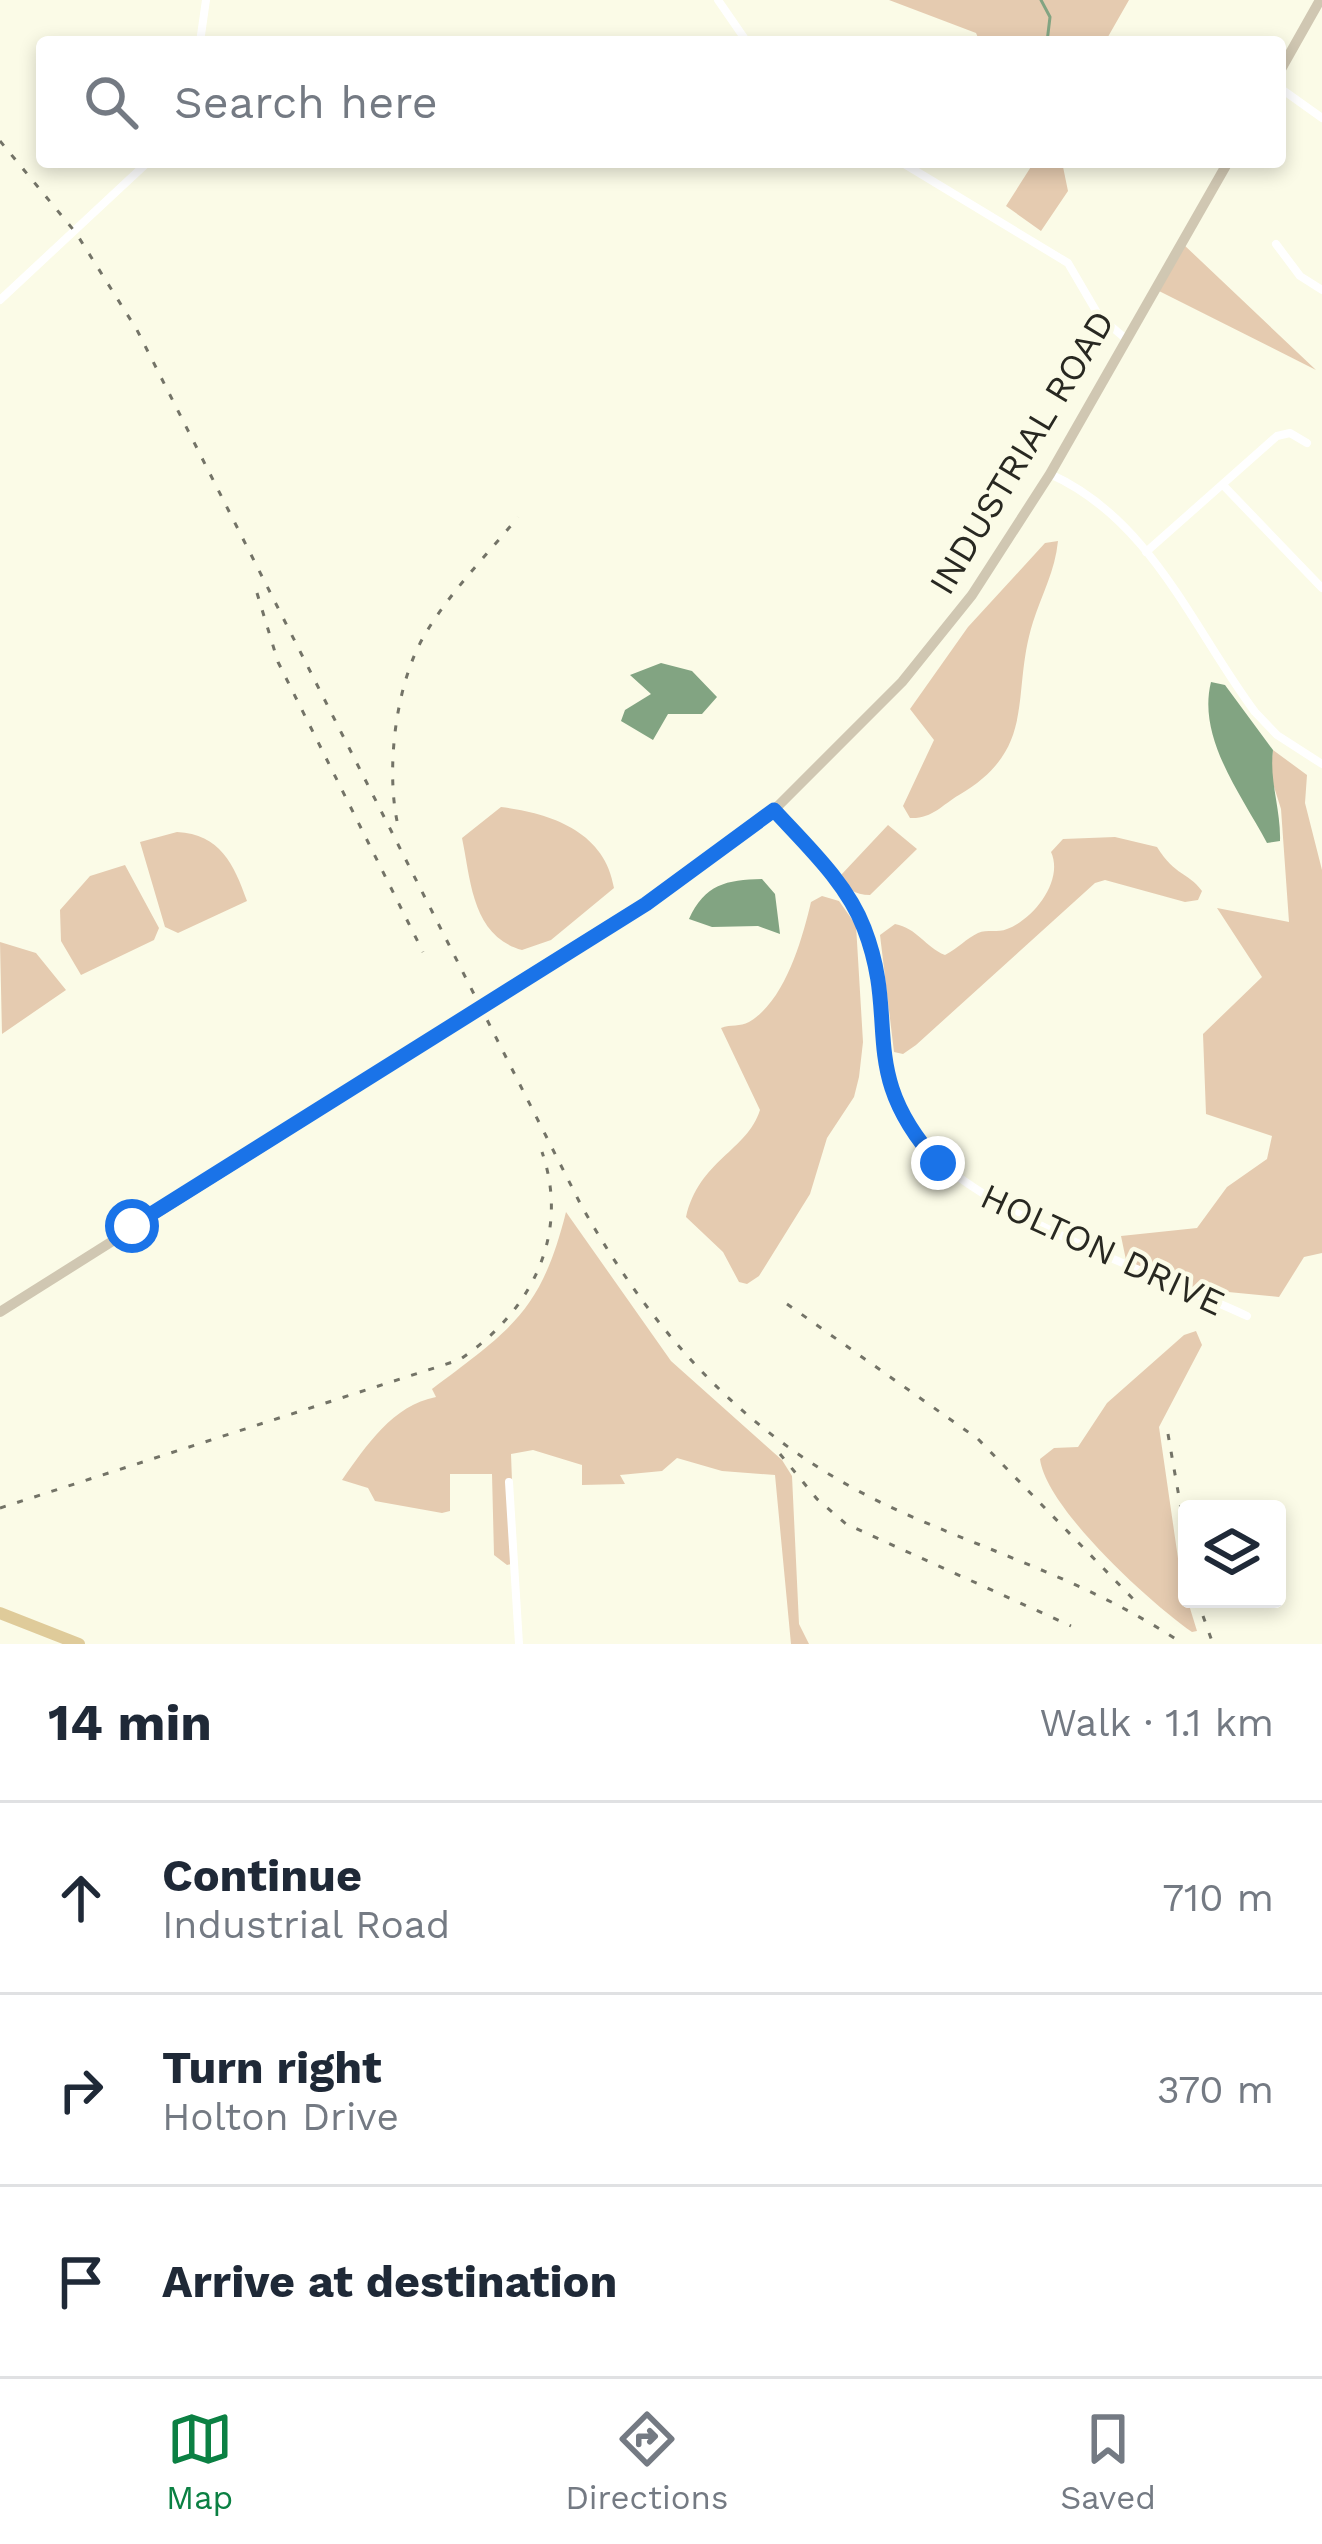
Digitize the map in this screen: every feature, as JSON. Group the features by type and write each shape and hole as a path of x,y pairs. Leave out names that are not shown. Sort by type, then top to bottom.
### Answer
{"main road":[{"path":"1286,60 1320,0"},
{"name":"INDUSTRIAL ROAD","path":"0,1312 646,904 774,810 850,739 940,638 1003,552 1225,168"},
{"path":"0,1613 79,1644"}],"street":[{"path":"201,36 206,0"},
{"path":"718,0 743,36"},
{"path":"1286,92 1322,118"},
{"path":"0,300 142,168"},
{"path":"911,168 1067,263 1100,316 1126,339"},
{"path":"1276,244 1300,276 1322,290"},
{"path":"1147,552 1285,433 1307,443"},
{"path":"1050,474 1102,509 1147,552 1255,712 1277,735 1322,764"},
{"path":"1223,484 1322,588"},
{"name":"HOLTON DRIVE","path":"774,810 858,914 873,957 882,1058 893,1103 938,1163 982,1195 1247,1316"},
{"path":"509,1482 519,1644"}],"shaded area":[{"path":"889,0 1129,0 1108,36 976,33"},
{"path":"1030,168 1063,168 1068,191 1041,231 1006,206"},
{"path":"1182,243 1316,370 1155,289"},
{"path":"1058,541 1026,648 1012,739 984,777 936,811 910,818 903,806 934,740 910,709 968,627 1045,543"},
{"path":"661,663 692,671 717,697 702,714 668,714 653,740 621,721 625,710 651,694 630,675"},
{"path":"1211,682 1225,685 1273,750 1280,841 1267,843 1224,765 1210,724"},
{"path":"1273,750 1307,775 1305,803 1322,870 1322,1253 1304,1257 1279,1297 1187,1288 1126,1260 1121,1236 1197,1228 1227,1187 1267,1159 1272,1136 1206,1114 1203,1034 1262,977 1217,908 1289,922 1281,809 1270,774"},
{"path":"501,807 538,814 572,828 599,852 614,888 551,940 522,950 505,943 483,920 462,838"},
{"path":"888,825 917,849 870,895 855,892 841,875"},
{"path":"177,832 215,845 237,875 247,901 178,933 165,927 140,842"},
{"path":"1115,837 1157,847 1202,891 1198,900 1185,902 1105,880 1095,883 916,1045 903,1054 894,1052 880,935 895,924 903,926 945,955 978,933 1004,930 1027,917 1050,886 1051,852 1063,839"},
{"path":"125,865 159,928 154,940 81,975 61,941 60,910 90,876"},
{"path":"762,879 775,894 780,934 758,926 712,927 689,919 702,898 718,886"},
{"path":"822,896 839,901 856,925 863,1042 859,1077 854,1097 827,1138 810,1194 759,1276 747,1284 739,1282 723,1252 686,1217 701,1182 745,1136 760,1110 721,1028 749,1022 773,1000 797,951 811,902"},
{"path":"0,942 36,953 66,990 2,1034"},
{"path":"566,1212 671,1361 782,1460 792,1476 799,1624 809,1644 791,1644 775,1475 722,1471 677,1458 662,1471 620,1475 625,1484 582,1485 582,1465 533,1450 511,1454 515,1563 507,1565 494,1555 492,1474 450,1474 450,1511 442,1513 375,1501 368,1488 342,1480 382,1429 407,1409 436,1397 432,1389 519,1316 546,1273"},
{"path":"1196,1331 1202,1345 1159,1427 1178,1558 1178,1608 1190,1608 1197,1631 1192,1632 1151,1600 1080,1528 1060,1503 1040,1459 1054,1448 1078,1447 1107,1403 1184,1335"}],"waterway":[{"path":"1041,0 1050,17 1048,36"}],"railway":[{"path":"0,141 76,233 137,330 581,1205 644,1303 718,1388 805,1459 908,1515 1117,1605 1183,1644"},
{"path":"397,821 393,751 400,701 414,655 445,605 518,517"},
{"path":"257,593 278,662 423,952"},
{"path":"0,1508 459,1360 506,1319 538,1270 551,1213 542,1152"},
{"path":"787,1304 978,1439 1138,1604"},
{"path":"1168,1434 1180,1500"},
{"path":"780,1454 817,1499 846,1524 1071,1626"},
{"path":"1200,1608 1213,1644"}],"route":[{"path":"132,1226 646,904 774,810 835,879 865,929 878,984 882,1058 893,1103 938,1163"}]}
